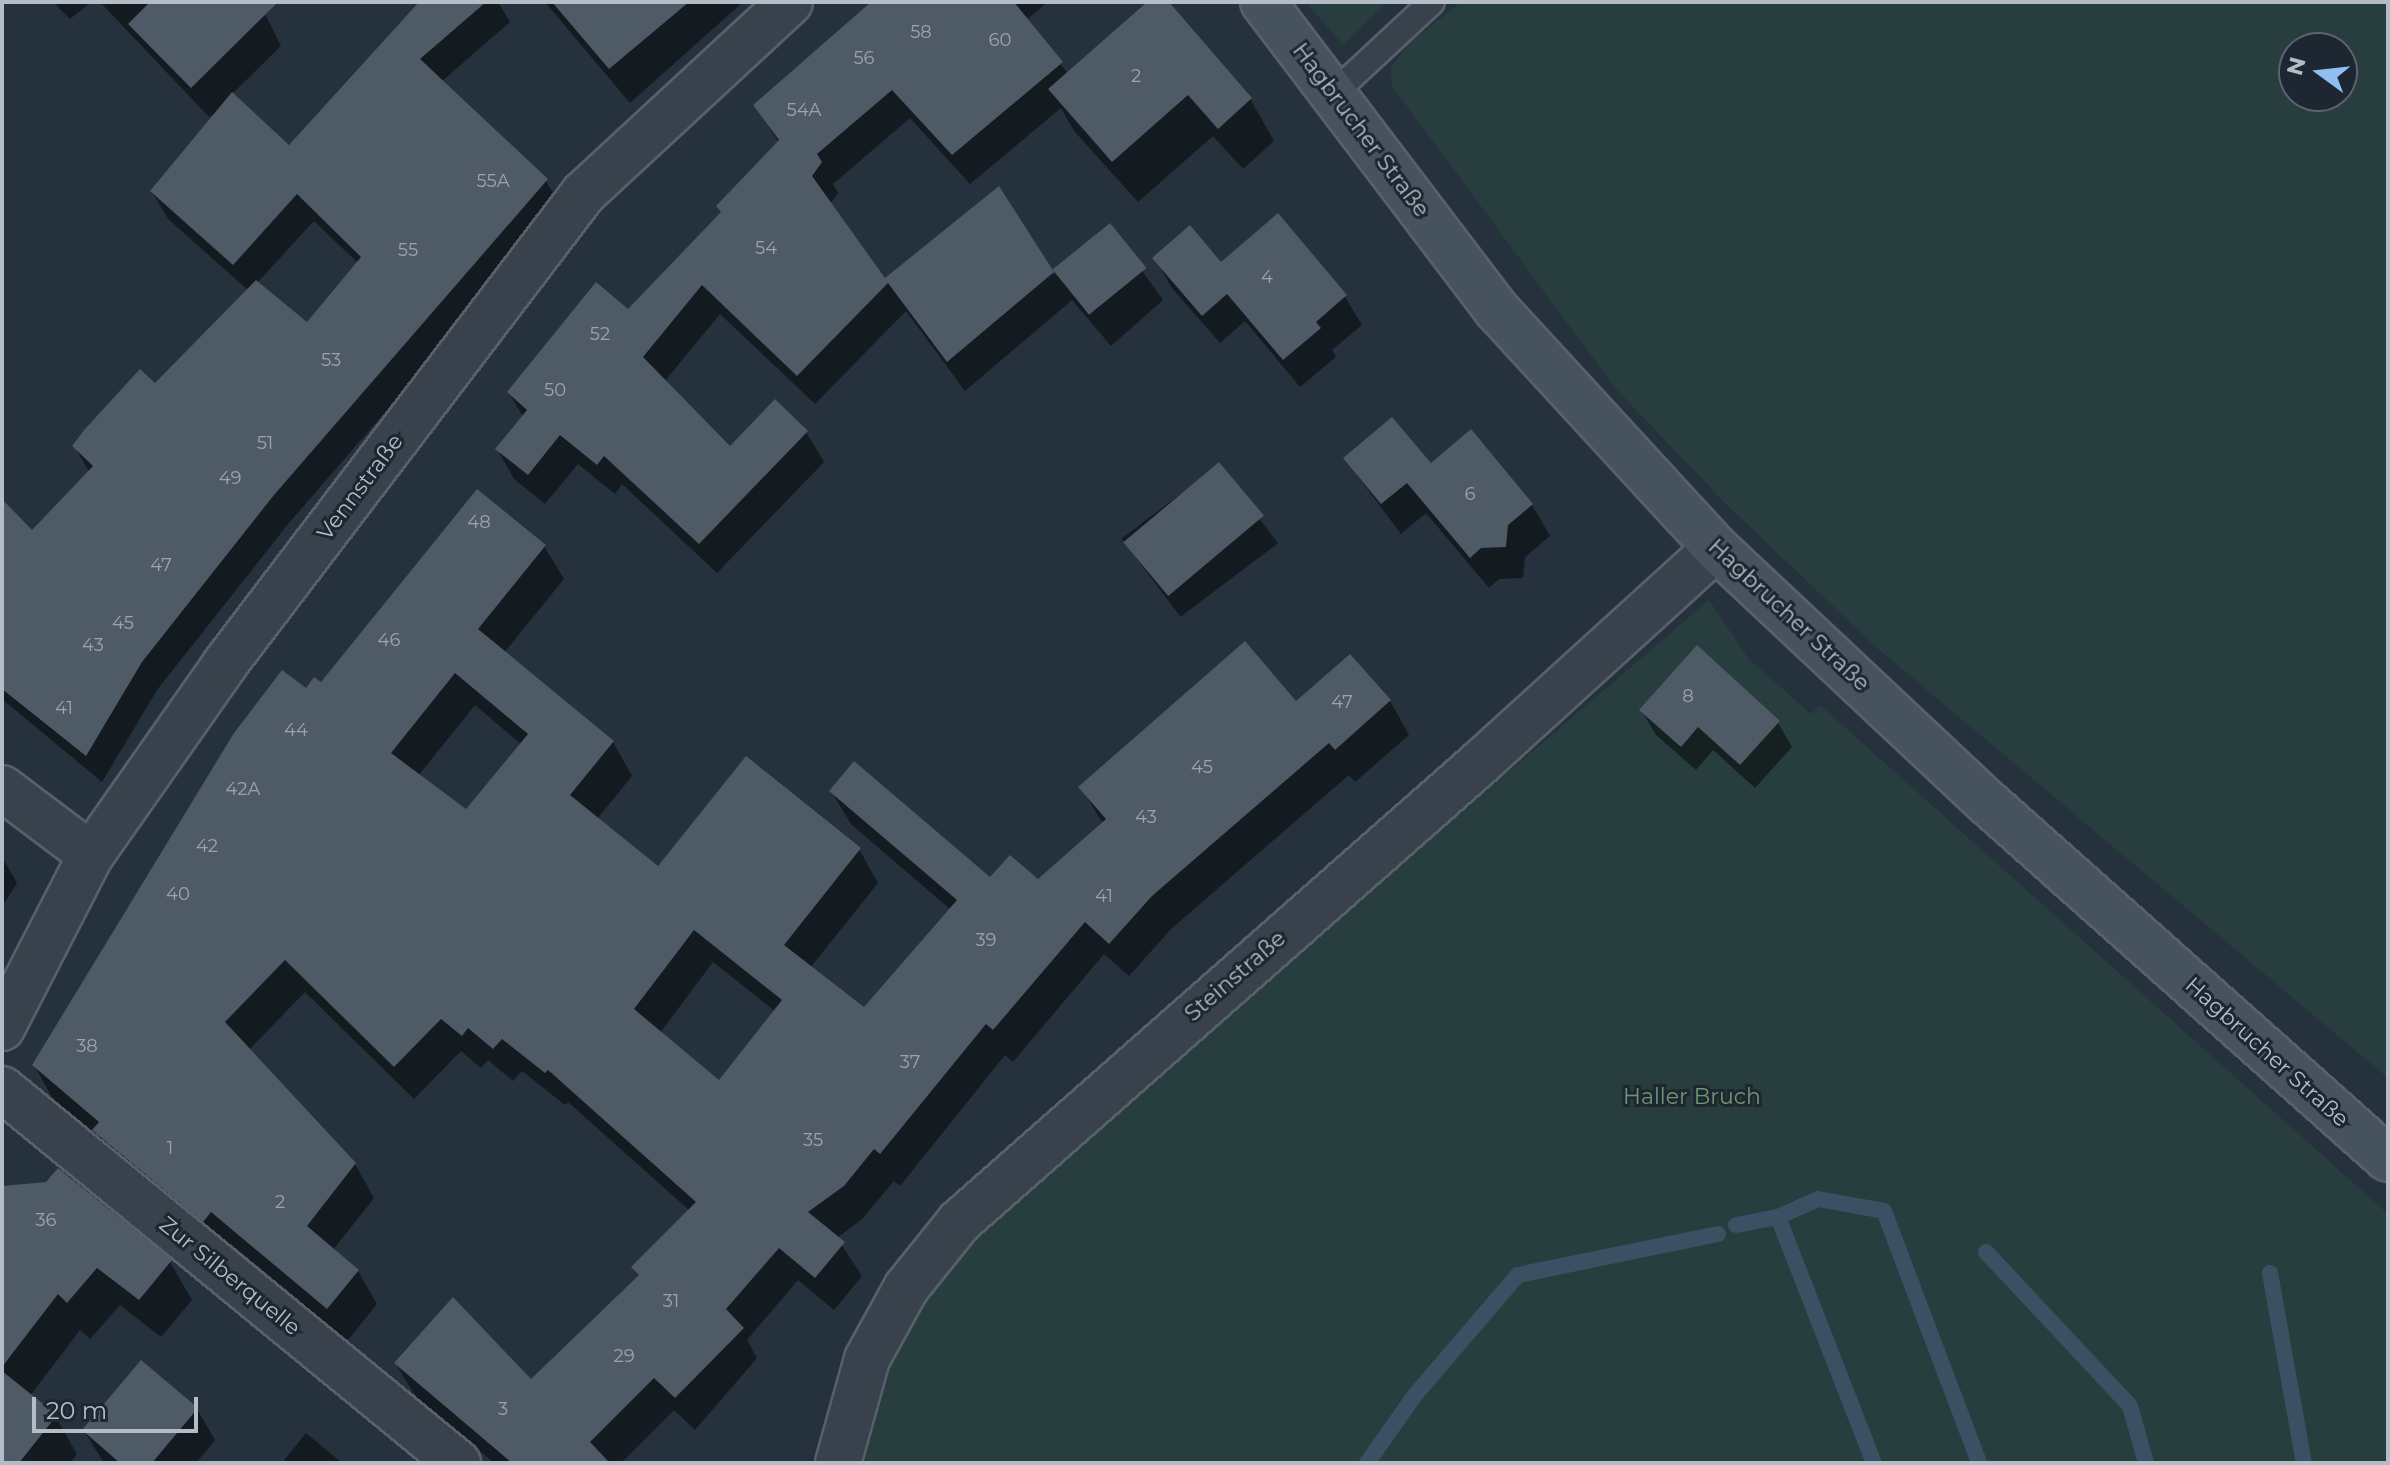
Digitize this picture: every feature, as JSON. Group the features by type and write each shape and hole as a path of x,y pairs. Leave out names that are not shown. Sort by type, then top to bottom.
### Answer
{"main road":[{"name":"Hagbrucher Straße","path":"1263,2 1496,309 1716,548 1989,804 2388,1159"}],"street":[{"name":"Vennstraße","path":"2,1028 91,855 225,664 583,194 790,2"},
{"name":"Steinstraße","path":"838,1463 867,1359 906,1288 959,1222 1480,763 1716,548"},
{"path":"2,788 91,855"},
{"name":"Zur Silberquelle","path":"2,1089 458,1463"}],"lane":[{"path":"1333,94 1432,2"}],"green space":[{"path":"1306,2 1387,2 1343,45"},
{"path":"1461,2 2388,2 2388,1078 1877,648 1726,504 1616,389 1392,86 1391,67 1409,43"},
{"name":"Haller Bruch","path":"1709,600 1748,658 1811,714 1820,705 2388,1214 2388,1463 846,1463 914,1282"}],"building":[{"path":"150,2 278,2 191,88 128,24"},
{"path":"419,2 486,2 420,59 548,179 274,495 142,662 86,756 2,689 2,499 32,530 93,466 72,446 85,429 140,369 155,383 256,280 307,322 361,257 297,194 233,265 150,191 232,92 289,145"},
{"path":"552,2 689,2 609,69"},
{"path":"871,2 1014,2 1063,62 952,155 892,90 817,154 822,162 812,176 885,278 999,186 1054,272 947,362 888,283 797,376 702,285 643,357 730,446 775,399 808,431 699,544 604,456 597,465 560,435 528,475 495,449 527,410 507,392 596,282 628,309 721,212 716,206 779,140 753,105"},
{"path":"1147,2 1169,2 1252,98 1218,129 1188,95 1112,162 1048,89"},
{"path":"1278,213 1347,295 1316,322 1321,328 1283,360 1227,294 1202,316 1152,258 1190,225 1221,262"},
{"path":"1110,223 1147,268 1089,315 1052,270"},
{"path":"1392,417 1431,463 1471,429 1533,504 1508,525 1506,547 1481,548 1470,558 1407,483 1381,504 1343,458"},
{"path":"1219,462 1264,516 1168,596 1123,542"},
{"path":"477,489 546,545 478,629 614,741 570,795 658,866 746,756 861,848 784,945 864,1007 957,900 829,791 854,761 990,877 1010,855 1038,879 1106,819 1078,787 1245,641 1296,701 1350,654 1391,700 1335,750 1329,743 1152,896 1109,944 1085,922 993,1030 986,1024 880,1154 874,1149 844,1186 808,1212 845,1242 815,1278 779,1248 726,1309 744,1328 675,1398 654,1378 590,1442 610,1463 512,1463 394,1363 453,1297 531,1379 639,1275 631,1267 696,1202 548,1070 545,1073 502,1039 493,1049 468,1028 462,1036 441,1019 394,1067 285,960 225,1022 356,1163 307,1226 359,1270 327,1309 211,1212 203,1222 92,1130 99,1122 32,1065 234,733 282,670 306,688 314,677 321,682","holes":["455,673 528,734 466,809 391,753","694,930 782,1000 719,1080 634,1009"]},
{"path":"1697,645 1780,721 1740,765 1698,727 1681,747 1639,710"},
{"path":"58,1168 172,1260 139,1300 97,1268 67,1303 58,1294 2,1367 2,1186 46,1182"},
{"path":"141,1360 198,1408 152,1463 120,1463 82,1430"},
{"path":"2,1371 57,1415 19,1463 2,1463"}],"waterway":[{"path":"1778,1217 1818,1199 1884,1211 1979,1463"},
{"path":"1736,1225 1778,1217 1874,1463"},
{"path":"1367,1463 1415,1395 1518,1275 1718,1234"},
{"path":"1986,1252 2130,1406 2146,1463"},
{"path":"2270,1273 2304,1463"}]}
